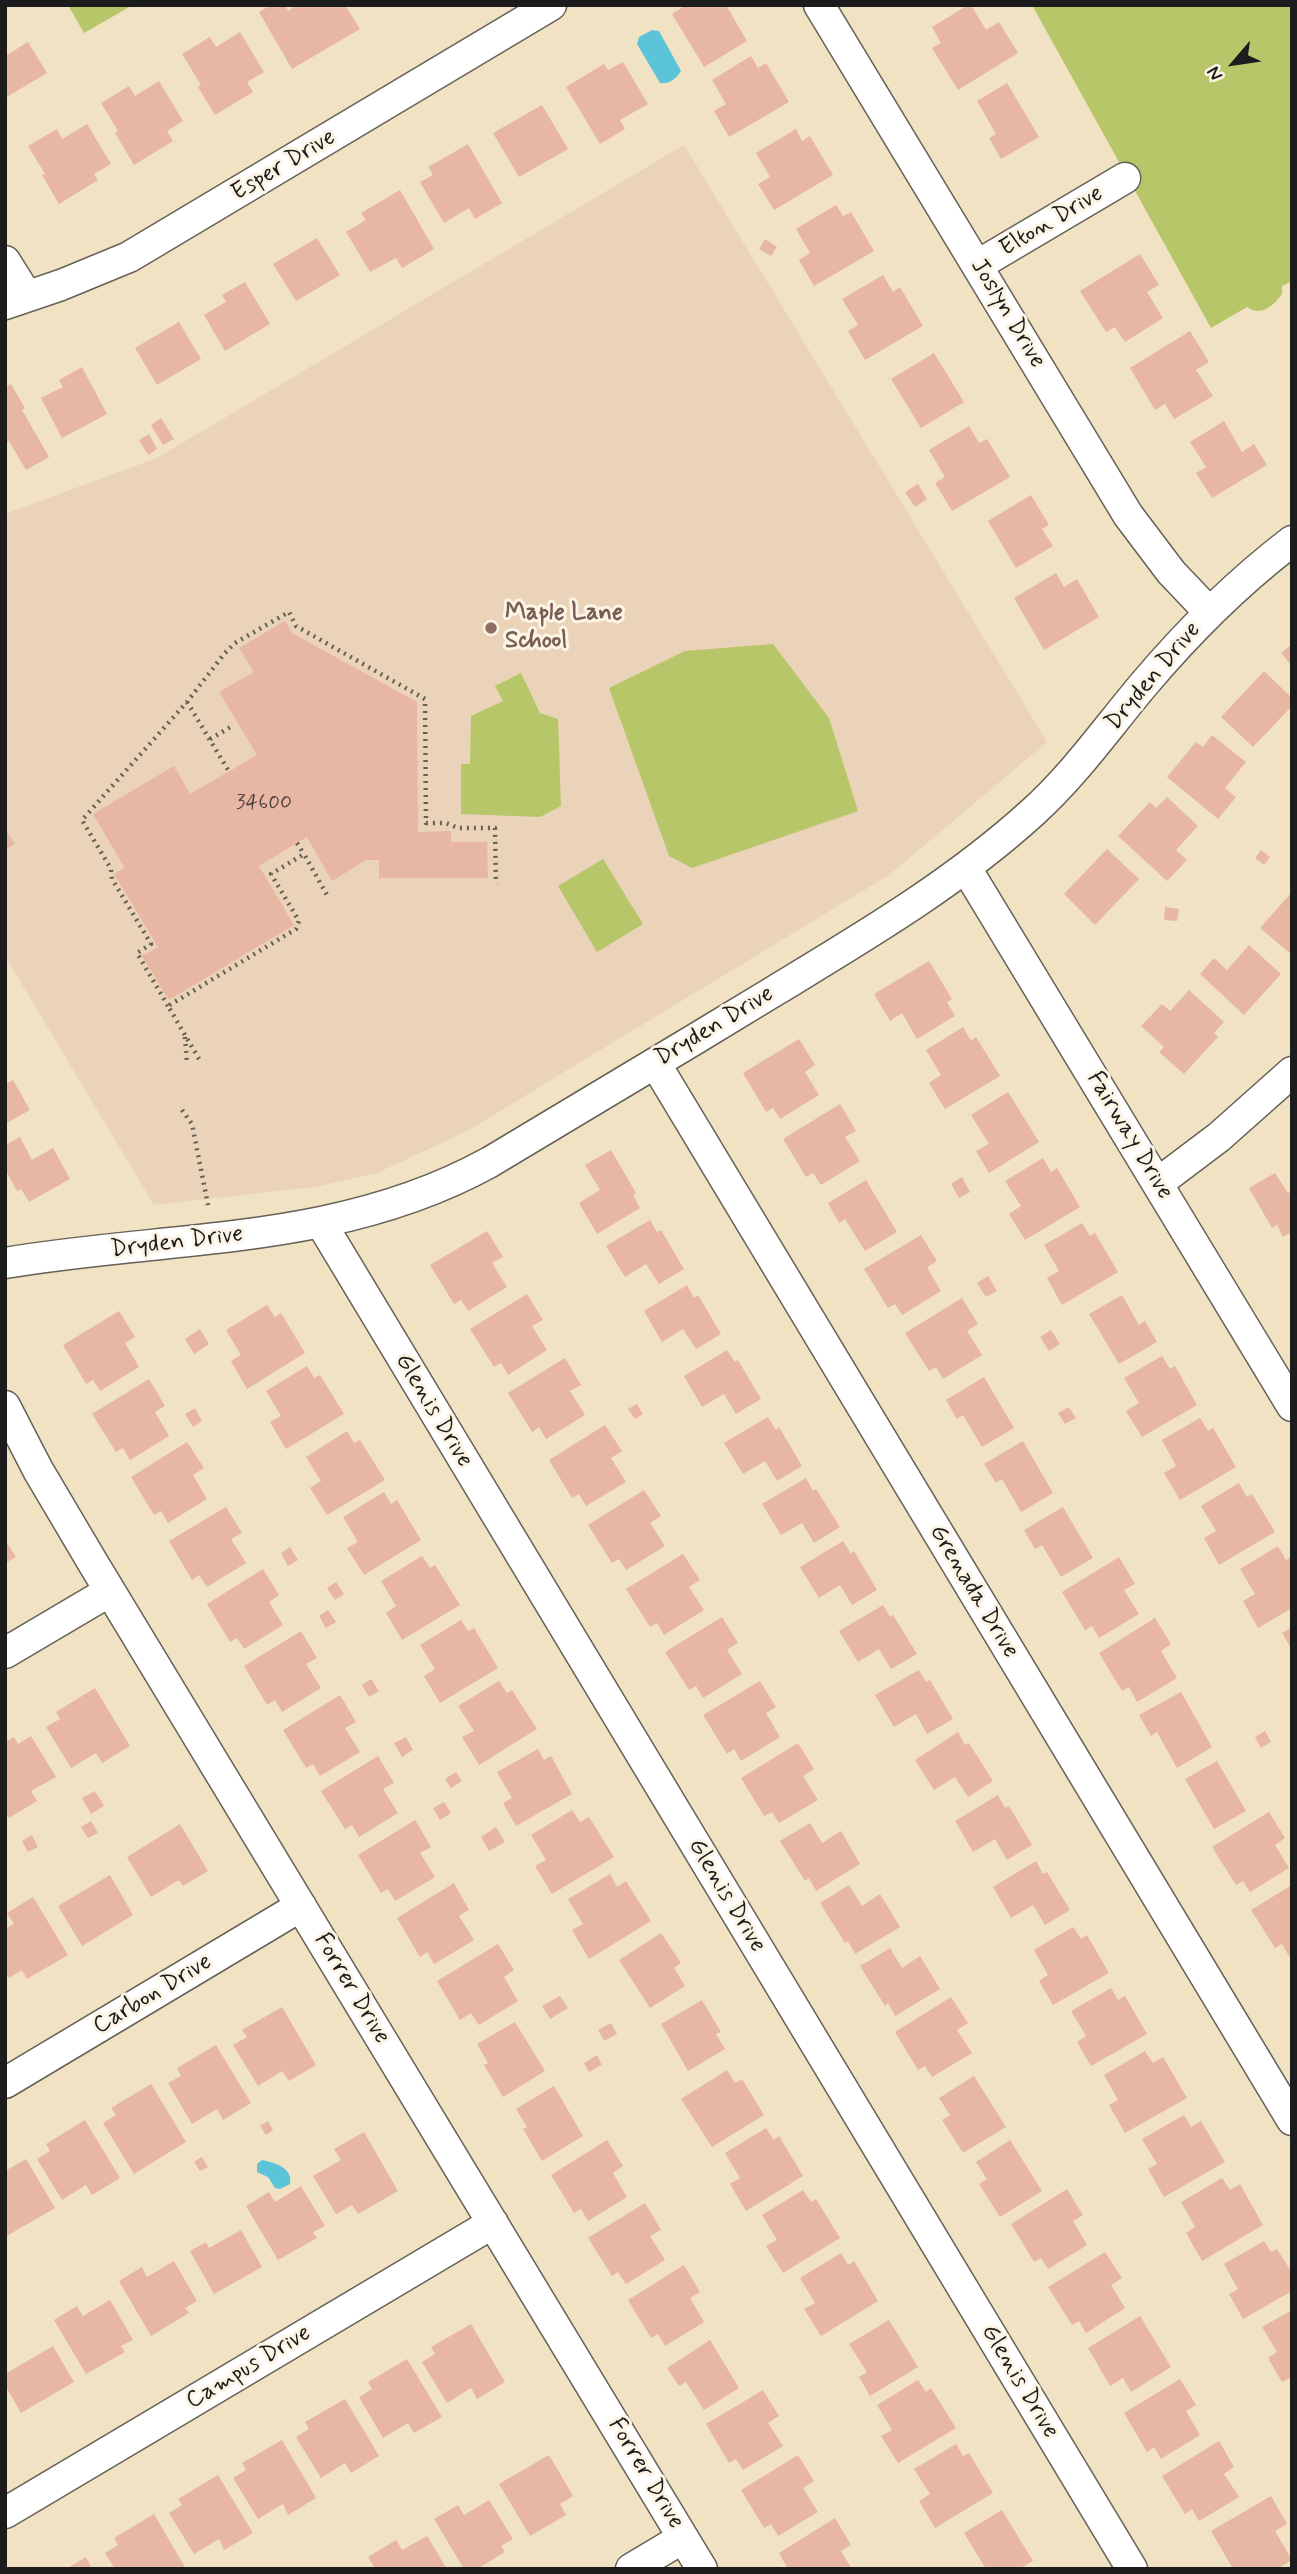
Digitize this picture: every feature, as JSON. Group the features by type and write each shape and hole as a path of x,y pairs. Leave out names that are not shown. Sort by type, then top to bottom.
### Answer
{"street":[{"name":"Esper Drive","path":"16,300 129,257 551,5"},
{"name":"Joslyn Drive","path":"819,5 1128,515 1171,572 1209,612"},
{"name":"Elton Drive","path":"978,265 1125,178"},
{"path":"5,261 16,300"},
{"name":"Dryden Drive","path":"5,1263 241,1236 321,1223 415,1198 449,1185 896,917 966,868 1034,812 1068,777 1100,741 1142,686 1209,612 1292,541"},
{"name":"Fairway Drive","path":"966,868 1292,1406"},
{"name":"Grenada Drive","path":"655,1063 1292,2120"},
{"path":"1158,1183 1219,1137 1292,1072"},
{"name":"Glenis Drive","path":"321,1223 1132,2569"},
{"name":"Forrer Drive","path":"5,1406 38,1470 110,1591 702,2569"},
{"path":"5,1653 110,1591"},
{"name":"Carbon Drive","path":"5,2083 301,1906"},
{"name":"Campus Drive","path":"5,2513 493,2223"},
{"path":"631,2569 683,2538"}],"path":[{"path":"199,1059 137,953 152,944 112,879 111,869 82,820 187,702 235,643 289,612 296,626 425,699 426,823 446,823 458,828 495,828 496,884"},
{"path":"187,702 228,770"},
{"path":"209,740 234,725"},
{"path":"297,843 327,895"},
{"path":"168,1006 296,929 299,921 271,874 303,855"},
{"path":"185,1035 187,1064"},
{"path":"182,1110 188,1114 192,1124 208,1205"}],"shaded area":[{"name":"Maple Lane School","path":"684,145 1047,742 889,875 467,1131 377,1173 314,1187 154,1205 5,956 5,514 157,458"}],"green space":[{"path":"68,5 133,5 84,33"},
{"path":"1032,5 1292,5 1292,281 1282,286 1282,294 1271,306 1257,311 1247,307 1211,328"},
{"path":"773,644 829,718 858,811 692,868 669,856 609,688 685,651"},
{"path":"521,673 540,713 558,719 561,806 540,817 461,814 461,764 470,764 471,716 503,701 495,686"},
{"path":"603,859 643,924 597,952 558,886"}],"water":[{"path":"652,30 659,31 681,71 675,79 667,83 660,83 637,44 639,37"},
{"path":"262,2160 286,2170 290,2184 280,2189 275,2188 268,2177 257,2172 257,2164"}],"building":[{"path":"271,5 285,5 288,11 297,5 338,5 339,8 345,5 360,29 292,69 259,12"},
{"path":"686,5 726,5 747,41 704,67 672,14"},
{"path":"971,5 986,30 999,22 1018,53 958,90 932,48 941,43 932,27"},
{"path":"240,32 264,72 247,82 253,92 215,115 182,54 210,37 216,47"},
{"path":"28,42 47,73 5,98 5,56"},
{"path":"751,56 758,68 766,63 789,102 729,137 714,111 726,104 712,80"},
{"path":"623,62 648,104 620,120 625,129 600,144 566,87 604,64 608,70"},
{"path":"159,81 183,121 167,131 173,141 134,165 101,103 129,86 135,96"},
{"path":"1007,83 1039,137 1001,159 989,138 996,134 977,101"},
{"path":"542,105 568,149 519,177 493,133"},
{"path":"87,124 111,164 94,174 98,180 59,204 28,146 57,129 62,139"},
{"path":"796,129 802,141 810,136 833,175 774,210 758,184 770,177 756,153"},
{"path":"468,144 502,203 475,219 469,208 444,223 420,182 433,175 428,167"},
{"path":"400,190 434,249 402,268 396,258 370,272 346,232 366,220 361,213"},
{"path":"836,205 843,216 851,212 874,251 814,286 799,260 810,253 796,229"},
{"path":"317,238 340,275 296,301 273,264"},
{"path":"765,239 777,247 771,256 759,249"},
{"path":"1140,254 1159,285 1147,292 1163,318 1125,342 1115,327 1106,332 1080,291"},
{"path":"883,275 893,292 900,287 923,326 865,360 848,331 858,325 842,299"},
{"path":"245,282 270,324 225,351 204,315 226,302 222,295"},
{"path":"179,322 201,359 157,385 135,348"},
{"path":"1190,331 1209,362 1196,370 1213,396 1174,419 1165,404 1155,410 1130,368"},
{"path":"934,353 964,402 921,428 891,379"},
{"path":"82,367 107,414 62,438 41,398 63,387 59,380"},
{"path":"11,384 25,408 22,410 49,457 26,470 9,441 5,443 5,387"},
{"path":"161,418 174,439 163,445 151,425"},
{"path":"1224,421 1242,452 1254,444 1267,465 1212,498 1196,473 1206,467 1190,442"},
{"path":"969,426 979,443 987,439 1010,477 952,511 935,483 945,477 929,450"},
{"path":"149,434 157,449 148,455 139,440"},
{"path":"918,484 927,499 915,507 905,492"},
{"path":"1031,495 1049,525 1042,529 1053,546 1016,568 988,521"},
{"path":"1056,573 1064,587 1077,579 1099,617 1044,650 1014,598"},
{"path":"285,621 292,633 417,702 418,832 451,831 451,842 487,842 488,878 379,878 379,860 366,860 332,881 307,837 259,866 294,925 169,1000 142,956 158,947 114,874 125,868 93,814 174,766 190,794 257,755 219,692 254,672 239,648"},
{"path":"1292,644 1292,666 1281,653"},
{"path":"1264,671 1292,698 1292,706 1253,747 1221,717"},
{"path":"1212,735 1246,762 1225,788 1236,797 1218,819 1167,777 1196,742 1203,747"},
{"path":"1167,797 1198,826 1176,850 1187,860 1167,881 1118,836 1150,802 1156,808"},
{"path":"5,829 15,844 5,850"},
{"path":"1107,849 1139,879 1095,925 1064,894"},
{"path":"1261,850 1270,857 1264,865 1255,858"},
{"path":"1292,892 1292,955 1260,928"},
{"path":"1165,907 1179,909 1177,921 1164,920"},
{"path":"1249,945 1281,974 1244,1015 1200,974 1214,958 1227,970"},
{"path":"929,961 952,999 947,1002 955,1016 917,1039 902,1013 890,1021 874,994"},
{"path":"1189,990 1224,1022 1214,1033 1218,1037 1184,1074 1159,1052 1164,1047 1141,1026 1162,1004 1170,1011"},
{"path":"963,1027 971,1041 976,1037 1000,1076 945,1109 929,1083 941,1075 926,1050"},
{"path":"799,1039 815,1065 805,1072 819,1095 780,1119 773,1108 766,1112 743,1073"},
{"path":"13,1080 30,1110 5,1124 5,1084"},
{"path":"1008,1092 1039,1142 989,1173 976,1151 989,1144 971,1115"},
{"path":"840,1104 856,1131 845,1137 860,1161 821,1185 813,1173 806,1177 783,1139"},
{"path":"20,1137 32,1160 53,1148 70,1179 29,1202 21,1189 17,1191 5,1169 5,1145"},
{"path":"611,1150 636,1193 633,1195 640,1208 597,1234 579,1203 600,1190 585,1165"},
{"path":"1043,1158 1051,1172 1057,1168 1080,1207 1025,1240 1009,1214 1021,1206 1005,1181"},
{"path":"1275,1173 1288,1193 1292,1191 1292,1232 1283,1237 1277,1225 1272,1228 1249,1188"},
{"path":"962,1177 970,1192 959,1198 951,1184"},
{"path":"866,1180 897,1232 865,1251 845,1219 839,1223 828,1203"},
{"path":"650,1220 657,1232 661,1230 684,1269 659,1284 646,1264 625,1277 606,1246"},
{"path":"1082,1223 1090,1236 1095,1233 1118,1272 1062,1305 1047,1278 1059,1271 1044,1245"},
{"path":"487,1231 503,1257 492,1263 507,1287 468,1311 461,1300 454,1304 430,1265"},
{"path":"921,1235 937,1261 927,1267 941,1291 902,1315 895,1304 888,1308 864,1269"},
{"path":"988,1276 997,1291 986,1297 977,1283"},
{"path":"687,1285 694,1298 698,1295 721,1334 696,1349 683,1329 662,1342 644,1311"},
{"path":"527,1294 543,1320 532,1326 547,1350 508,1375 501,1363 494,1367 470,1329"},
{"path":"1122,1295 1139,1325 1145,1321 1157,1342 1119,1364 1089,1314"},
{"path":"962,1298 978,1324 967,1331 982,1355 943,1379 936,1367 929,1371 905,1333"},
{"path":"267,1305 275,1317 281,1313 305,1353 247,1389 231,1361 241,1355 226,1330"},
{"path":"119,1311 135,1337 125,1343 139,1367 100,1391 93,1380 86,1384 63,1345"},
{"path":"200,1329 209,1344 194,1354 185,1339"},
{"path":"1051,1330 1060,1344 1049,1351 1040,1337"},
{"path":"727,1350 735,1362 738,1360 761,1399 736,1414 724,1394 702,1407 684,1376"},
{"path":"1162,1356 1170,1369 1175,1366 1197,1405 1142,1437 1126,1411 1139,1403 1124,1378"},
{"path":"565,1358 581,1385 570,1391 585,1415 546,1439 539,1427 532,1432 508,1393"},
{"path":"307,1366 314,1378 320,1375 344,1414 286,1449 270,1422 281,1416 266,1391"},
{"path":"984,1377 1014,1428 982,1447 963,1415 957,1419 946,1400"},
{"path":"149,1379 165,1406 155,1412 169,1436 130,1460 123,1448 116,1452 92,1414"},
{"path":"637,1404 643,1414 635,1419 628,1409"},
{"path":"1069,1407 1076,1418 1065,1424 1058,1413"},
{"path":"195,1408 202,1421 193,1427 185,1414"},
{"path":"768,1417 776,1430 779,1427 802,1466 777,1481 765,1461 743,1474 724,1443"},
{"path":"1200,1418 1208,1431 1213,1428 1236,1467 1180,1500 1164,1473 1176,1466 1162,1440"},
{"path":"605,1425 622,1451 611,1458 626,1482 586,1506 579,1494 572,1498 549,1460"},
{"path":"347,1431 354,1443 360,1440 385,1480 327,1515 310,1488 321,1481 306,1457"},
{"path":"1023,1441 1053,1493 1021,1512 1002,1479 996,1483 984,1464"},
{"path":"187,1442 204,1468 193,1475 207,1499 168,1523 161,1511 154,1515 131,1477"},
{"path":"806,1478 840,1527 814,1543 802,1523 781,1535 762,1504"},
{"path":"1239,1483 1247,1497 1252,1494 1275,1532 1219,1565 1204,1538 1216,1531 1201,1506"},
{"path":"644,1490 661,1516 650,1523 665,1546 626,1570 619,1559 612,1563 588,1525"},
{"path":"384,1492 391,1504 397,1500 421,1540 364,1575 347,1548 358,1542 343,1517"},
{"path":"226,1507 242,1533 231,1539 246,1563 207,1587 199,1575 192,1580 169,1541"},
{"path":"1063,1507 1093,1558 1061,1577 1042,1545 1035,1549 1024,1530"},
{"path":"5,1540 16,1557 5,1563"},
{"path":"843,1541 851,1554 854,1551 877,1590 852,1605 840,1585 819,1598 800,1567"},
{"path":"1278,1546 1286,1560 1292,1556 1292,1608 1258,1628 1243,1601 1255,1594 1240,1569"},
{"path":"290,1547 298,1560 288,1566 281,1553"},
{"path":"683,1554 700,1580 689,1587 704,1610 664,1635 657,1623 650,1627 626,1589"},
{"path":"422,1556 430,1568 435,1565 460,1605 402,1640 386,1613 396,1606 381,1581"},
{"path":"1119,1557 1135,1584 1124,1590 1139,1614 1099,1638 1092,1626 1085,1630 1062,1592"},
{"path":"263,1569 279,1595 269,1602 283,1625 244,1649 237,1638 230,1642 207,1604"},
{"path":"336,1582 344,1594 335,1600 327,1588"},
{"path":"883,1605 890,1617 893,1615 917,1654 891,1669 879,1649 858,1662 839,1631"},
{"path":"328,1610 336,1622 326,1628 319,1616"},
{"path":"722,1617 738,1643 727,1650 742,1674 703,1698 696,1686 689,1690 665,1652"},
{"path":"1155,1618 1171,1644 1161,1651 1177,1678 1137,1702 1129,1687 1122,1691 1099,1653"},
{"path":"461,1620 468,1631 474,1628 498,1668 440,1703 424,1676 435,1669 420,1645"},
{"path":"1292,1627 1292,1650 1282,1633"},
{"path":"301,1631 317,1658 306,1664 321,1688 282,1712 275,1700 267,1705 244,1666"},
{"path":"919,1670 926,1682 930,1680 953,1719 927,1734 916,1714 894,1727 875,1695"},
{"path":"371,1679 379,1691 369,1697 362,1685"},
{"path":"499,1681 507,1693 512,1690 537,1729 479,1765 462,1737 474,1731 458,1706"},
{"path":"760,1681 776,1707 766,1713 780,1737 741,1761 734,1749 727,1754 703,1715"},
{"path":"95,1688 130,1746 102,1763 96,1753 71,1768 46,1727 60,1719 56,1712"},
{"path":"1181,1692 1212,1747 1177,1768 1157,1732 1151,1736 1139,1715"},
{"path":"340,1695 356,1722 345,1728 360,1752 320,1776 313,1764 306,1768 283,1730"},
{"path":"1265,1731 1271,1742 1261,1748 1255,1737"},
{"path":"958,1732 965,1745 969,1743 993,1781 968,1797 955,1777 934,1790 915,1760"},
{"path":"31,1736 56,1777 31,1791 37,1801 9,1818 5,1812 5,1742 14,1737 18,1744"},
{"path":"406,1737 413,1750 402,1757 394,1743"},
{"path":"798,1743 814,1769 803,1776 818,1800 779,1823 772,1812 764,1816 741,1778"},
{"path":"538,1749 544,1760 551,1756 572,1794 516,1826 503,1803 512,1798 497,1772"},
{"path":"378,1756 394,1783 383,1789 398,1813 359,1837 352,1825 345,1829 321,1791"},
{"path":"1217,1761 1246,1811 1214,1829 1185,1779"},
{"path":"456,1772 462,1781 451,1788 445,1779"},
{"path":"95,1791 104,1806 91,1814 82,1798"},
{"path":"998,1795 1005,1808 1009,1806 1032,1845 1007,1860 995,1839 973,1852 955,1821"},
{"path":"444,1802 451,1813 440,1820 433,1808"},
{"path":"572,1810 580,1822 589,1817 614,1857 552,1894 535,1866 546,1860 531,1835"},
{"path":"1269,1812 1285,1838 1275,1845 1289,1868 1250,1892 1243,1881 1236,1885 1212,1847"},
{"path":"415,1820 431,1847 420,1853 435,1877 395,1901 388,1889 381,1893 358,1855"},
{"path":"91,1821 98,1833 88,1838 81,1827"},
{"path":"810,1823 822,1843 841,1831 860,1864 816,1891 809,1878 805,1881 780,1841"},
{"path":"180,1824 208,1871 183,1886 179,1880 151,1897 127,1857"},
{"path":"496,1827 505,1842 489,1851 481,1837"},
{"path":"32,1835 38,1847 28,1852 22,1841"},
{"path":"1036,1861 1043,1874 1047,1872 1070,1910 1045,1925 1033,1905 1011,1918 993,1887"},
{"path":"610,1874 617,1887 626,1881 651,1921 589,1959 572,1930 583,1924 568,1899"},
{"path":"110,1875 133,1915 82,1946 58,1906"},
{"path":"454,1883 469,1910 459,1916 474,1940 434,1964 427,1952 420,1957 397,1918"},
{"path":"849,1885 862,1906 880,1894 900,1927 855,1954 820,1903"},
{"path":"1292,1885 1292,1954 1289,1956 1282,1944 1275,1948 1251,1910"},
{"path":"33,1897 68,1955 27,1979 22,1970 9,1978 5,1972 5,1929 14,1924 7,1913"},
{"path":"1073,1927 1081,1939 1087,1935 1109,1973 1053,2005 1039,1981 1048,1975 1034,1950"},
{"path":"661,1933 681,1963 674,1968 685,1986 650,2008 619,1960"},
{"path":"498,1944 514,1970 504,1977 518,2001 479,2025 471,2013 460,2020 437,1981"},
{"path":"890,1948 902,1968 920,1956 940,1989 895,2016 888,2003 885,2006 860,1966"},
{"path":"1111,1988 1118,2000 1125,1996 1147,2034 1091,2066 1077,2042 1086,2036 1071,2011"},
{"path":"560,1996 568,2008 550,2019 542,2006"},
{"path":"951,1997 968,2023 957,2030 972,2053 932,2077 925,2066 918,2070 895,2032"},
{"path":"702,2000 721,2032 716,2034 725,2049 688,2071 661,2024"},
{"path":"282,2007 316,2065 289,2081 282,2071 258,2086 233,2045 247,2037 242,2030"},
{"path":"515,2022 545,2071 503,2097 484,2065 488,2063 477,2044"},
{"path":"611,2023 617,2034 604,2041 598,2030"},
{"path":"216,2045 251,2103 223,2120 217,2109 192,2124 168,2083 181,2076 177,2068"},
{"path":"1145,2051 1153,2063 1163,2057 1187,2098 1125,2133 1109,2105 1118,2100 1104,2075"},
{"path":"597,2055 602,2065 589,2072 584,2063"},
{"path":"727,2070 735,2083 742,2079 764,2115 712,2147 681,2099"},
{"path":"974,2076 1006,2127 963,2153 942,2120 950,2115 939,2098"},
{"path":"151,2084 186,2142 134,2174 103,2123 116,2115 111,2108"},
{"path":"554,2086 583,2136 542,2161 523,2129 527,2127 516,2109"},
{"path":"1184,2115 1191,2127 1201,2121 1225,2162 1164,2197 1148,2169 1157,2164 1142,2139"},
{"path":"85,2120 120,2178 92,2195 86,2185 62,2200 37,2159 50,2151 46,2144"},
{"path":"268,2121 273,2130 266,2135 260,2126"},
{"path":"766,2128 774,2140 779,2136 803,2176 746,2211 730,2184 740,2178 725,2153"},
{"path":"364,2132 398,2191 358,2214 352,2205 336,2214 313,2176 341,2160 334,2149"},
{"path":"607,2140 623,2166 613,2173 627,2197 588,2221 581,2209 574,2213 551,2175"},
{"path":"1010,2140 1042,2191 1000,2217 979,2184 987,2179 976,2162"},
{"path":"202,2157 208,2167 200,2171 194,2162"},
{"path":"26,2159 55,2208 5,2237 5,2171"},
{"path":"1222,2178 1230,2190 1240,2184 1263,2225 1202,2261 1186,2233 1195,2227 1181,2202"},
{"path":"301,2186 325,2226 313,2232 317,2238 278,2260 246,2206 269,2192 275,2202"},
{"path":"1067,2189 1083,2215 1073,2221 1087,2245 1048,2269 1041,2258 1034,2262 1011,2224"},
{"path":"803,2190 811,2202 816,2199 840,2238 783,2273 766,2246 777,2240 762,2215"},
{"path":"645,2203 661,2230 650,2236 665,2260 626,2284 618,2272 612,2276 588,2238"},
{"path":"241,2230 262,2267 214,2294 190,2251 206,2242 209,2248"},
{"path":"1264,2241 1271,2252 1277,2249 1292,2273 1292,2291 1243,2319 1229,2294 1238,2289 1224,2264"},
{"path":"1105,2252 1122,2278 1111,2285 1125,2308 1086,2333 1079,2321 1072,2325 1048,2287"},
{"path":"841,2253 848,2265 854,2261 878,2301 821,2336 804,2309 815,2303 800,2278"},
{"path":"174,2261 197,2301 185,2308 189,2313 151,2336 119,2281 142,2267 147,2277"},
{"path":"684,2265 700,2292 690,2298 704,2322 665,2346 658,2334 651,2338 628,2300"},
{"path":"110,2300 133,2340 121,2346 125,2352 86,2374 54,2320 77,2306 83,2316"},
{"path":"1292,2310 1292,2377 1282,2382 1268,2358 1277,2352 1262,2327"},
{"path":"1140,2316 1171,2367 1131,2392 1123,2378 1110,2386 1088,2348"},
{"path":"889,2320 918,2367 870,2396 859,2377 867,2372 849,2344"},
{"path":"471,2324 505,2382 477,2399 471,2388 447,2403 422,2362 435,2354 431,2347"},
{"path":"710,2340 739,2388 704,2410 686,2382 679,2386 667,2368"},
{"path":"53,2346 74,2382 21,2413 5,2385 5,2374"},
{"path":"407,2359 442,2417 414,2433 408,2423 383,2438 359,2397 372,2389 368,2382"},
{"path":"1180,2379 1196,2405 1186,2411 1200,2435 1161,2459 1154,2447 1147,2452 1124,2413"},
{"path":"918,2380 926,2392 931,2388 956,2428 898,2463 881,2436 892,2430 877,2405"},
{"path":"763,2390 779,2416 768,2423 783,2446 743,2470 736,2459 729,2463 706,2424"},
{"path":"345,2399 379,2456 351,2473 345,2463 321,2478 296,2437 309,2429 305,2422"},
{"path":"282,2440 316,2498 288,2515 283,2504 258,2519 233,2478 246,2470 242,2463"},
{"path":"1219,2441 1234,2467 1224,2474 1239,2497 1199,2521 1192,2509 1185,2514 1162,2476"},
{"path":"956,2444 963,2456 969,2453 993,2493 935,2528 919,2501 930,2494 914,2469"},
{"path":"549,2455 573,2496 560,2504 566,2515 530,2536 499,2484"},
{"path":"798,2455 814,2481 803,2488 818,2512 778,2536 771,2524 764,2528 741,2490"},
{"path":"218,2475 253,2533 224,2550 219,2539 194,2554 169,2513 182,2505 178,2499"},
{"path":"1271,2496 1287,2524 1275,2531 1292,2560 1277,2569 1233,2569 1211,2531"},
{"path":"489,2500 513,2539 501,2546 505,2552 477,2569 464,2569 434,2519 458,2505 464,2515"},
{"path":"1002,2510 1033,2561 1019,2569 986,2569 964,2533"},
{"path":"154,2514 186,2569 115,2569 105,2553 118,2545 114,2538"},
{"path":"835,2518 851,2545 841,2551 852,2569 788,2569 779,2553"},
{"path":"427,2536 447,2569 375,2569 368,2557 396,2540 402,2550"},
{"path":"86,2557 92,2569 66,2569"}],"place":[{"name":"Maple Lane School","path":"491,628"}]}
